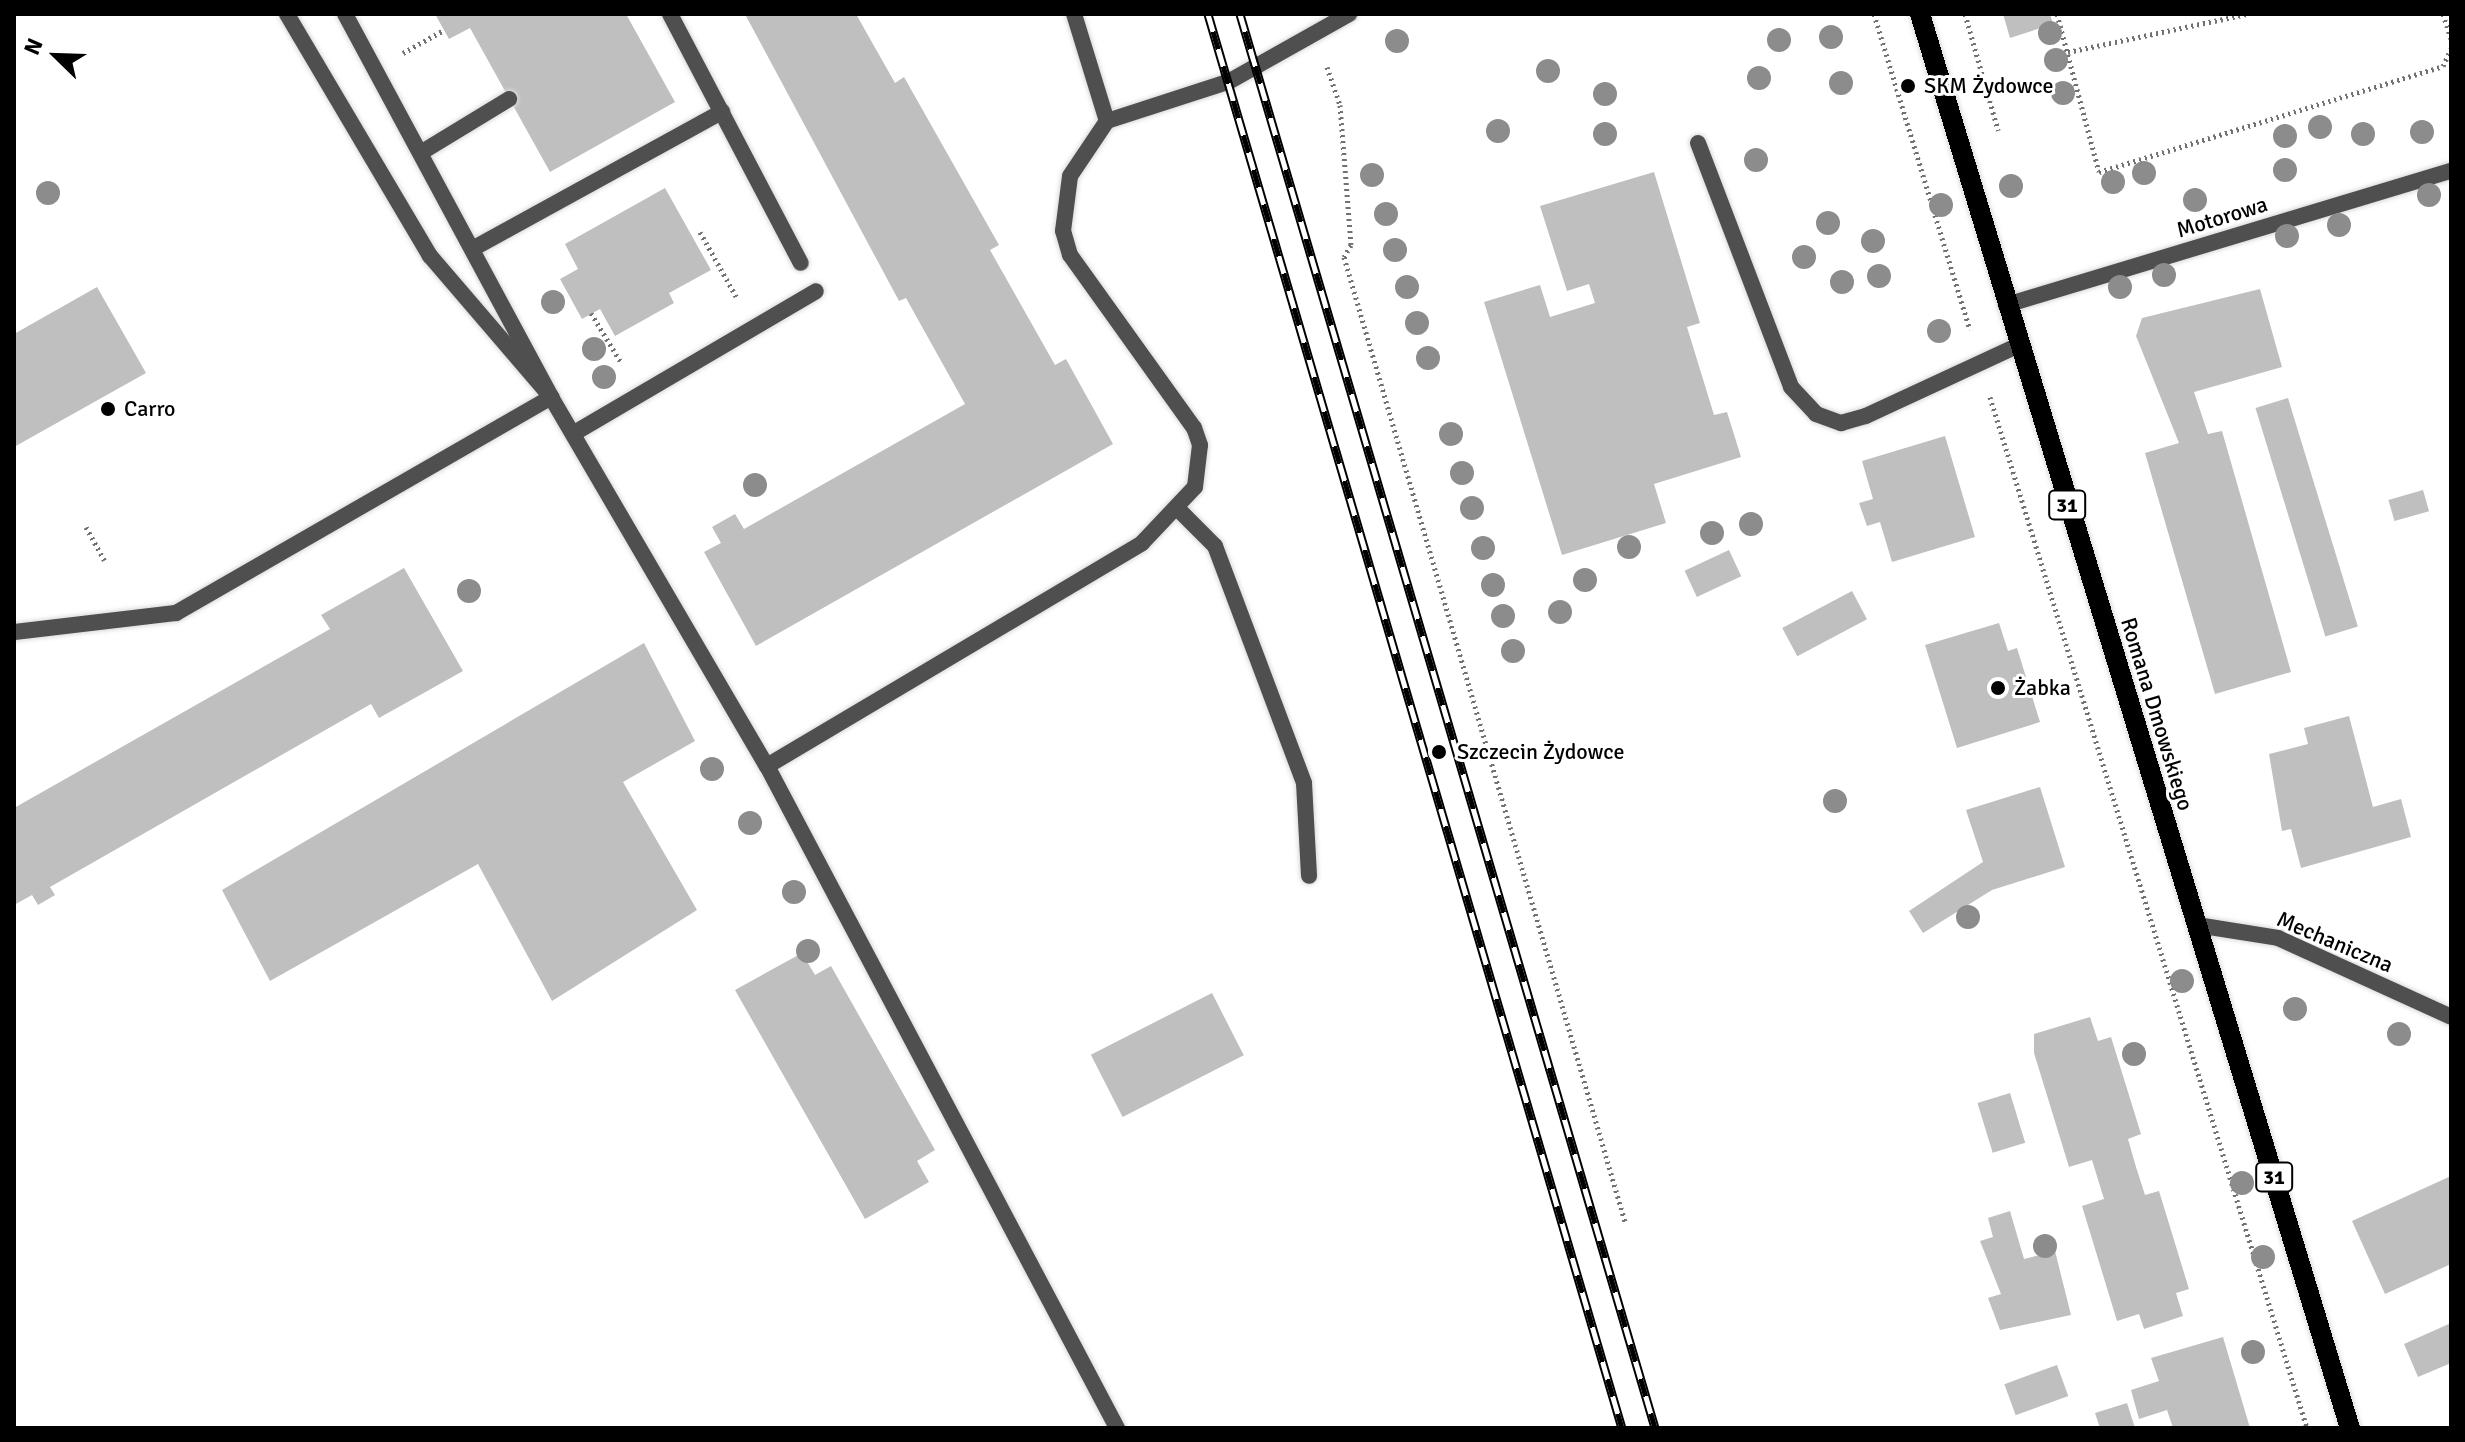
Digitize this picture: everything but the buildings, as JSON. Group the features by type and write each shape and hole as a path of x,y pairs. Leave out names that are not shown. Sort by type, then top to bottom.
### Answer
{"main road":[{"name":"Romana Dmowskiego","path":"1920,14 2350,1428"}],"street":[{"path":"287,14 430,256 551,397 576,432 767,766 1117,1428"},
{"path":"345,14 476,247 551,397"},
{"path":"670,14 801,263"},
{"path":"1074,14 1107,121"},
{"path":"767,766 1142,543 1179,510 1199,464 1194,428 1070,255 1063,231 1070,176 1107,121 1228,82 1349,14"},
{"path":"422,152 509,99"},
{"path":"476,247 722,112"},
{"path":"1698,143 1791,387 1816,414 1841,423 1866,416 2019,345"},
{"name":"Motorowa","path":"2006,305 2451,171"},
{"path":"576,432 816,291"},
{"path":"14,632 176,613 551,397"},
{"path":"1179,510 1215,546 1304,783 1309,876"},
{"name":"Mechaniczna","path":"2197,925 2278,938 2451,1017"}],"path":[{"path":"1874,14 2307,1428"},
{"path":"2057,14 2099,172 2443,66 2451,49"},
{"path":"2068,52 2247,14"},
{"path":"2443,14 2451,39"},
{"path":"376,69 444,30"},
{"path":"1325,62 1340,105 1351,245 1344,257 1625,1222"},
{"path":"700,232 738,299"},
{"path":"725,307 801,263"},
{"path":"591,313 623,366 636,358"},
{"path":"86,527 104,560"}],"railway":[{"path":"1208,14 1622,1428"},
{"path":"1240,14 1655,1428"}],"place":[{"name":"SKM Żydowce","path":"1908,86"},
{"name":"Carro","path":"108,409"},
{"name":"Żabka","path":"1998,688"},
{"name":"Szczecin Żydowce","path":"1439,752"}]}
